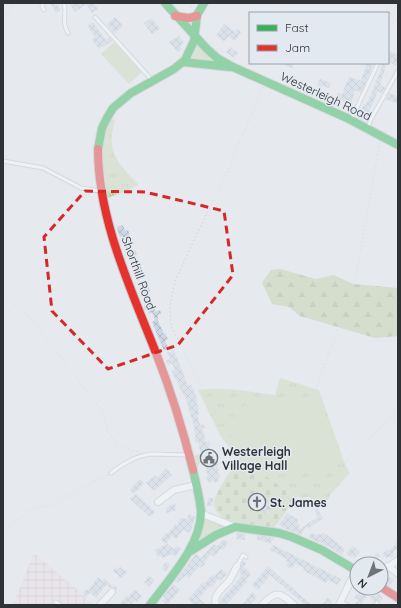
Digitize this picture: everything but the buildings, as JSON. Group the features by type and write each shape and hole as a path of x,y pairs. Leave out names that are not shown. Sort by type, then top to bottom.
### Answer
{"street":[{"name":"Westerleigh Road","path":"165,3 195,37 218,58 233,67 368,128 398,145"},
{"path":"204,3 197,16 195,37 183,62 233,67"},
{"path":"175,16 189,18 197,16"},
{"name":"Shorthill Road","path":"151,605 188,552 197,535 200,525 200,513 196,485 177,412 119,258 102,191 98,141 101,129 108,114 116,105 135,89 183,62"},
{"path":"158,502 174,490 196,485"},
{"path":"200,513 235,528 280,533 308,543 349,566"},
{"path":"188,552 216,535 235,528"},
{"path":"389,565 398,560"},
{"path":"216,605 214,600 216,596 230,579 237,566"},
{"path":"389,567 398,574"},
{"path":"233,573 240,577"},
{"path":"339,603 349,584"},
{"path":"100,605 112,592"},
{"path":"389,592 398,598"},
{"path":"262,605 267,599 277,594 283,594 294,605"}],"lane":[{"path":"43,3 42,6 44,10"},
{"path":"64,3 64,27 68,33"},
{"path":"95,17 152,80"},
{"path":"351,120 378,64"},
{"path":"368,128 371,119 398,71"},
{"path":"3,161 43,168 81,188 102,191"},
{"path":"111,473 124,463 139,456 151,454 189,455"},
{"path":"237,566 243,555 246,557"},
{"path":"56,602 60,605"},
{"path":"339,603 347,605"}],"path":[{"path":"3,18 7,15 13,3"},
{"path":"383,3 398,22"},
{"path":"265,81 224,179 175,281 170,307 171,326 203,390 238,452 295,493"},
{"path":"269,532 298,495 295,493 316,388 355,281 381,141 380,135"},
{"path":"3,294 32,320 103,412 108,431 118,446 151,454"},
{"path":"295,493 315,484 325,471 339,464 345,464 354,452 398,412"},
{"path":"232,457 238,452"},
{"path":"3,533 29,510 53,505 83,486 111,473"},
{"path":"303,504 308,486"}],"highlighted area":[{"path":"85,191 145,192 224,211 233,275 178,345 108,369 52,311 44,237"}],"shaded area":[{"path":"34,553 79,591 93,605 13,605"}],"green space":[{"path":"114,42 142,72 129,84 101,54"},
{"path":"198,45 214,60 213,61 193,60 191,58 196,46"},
{"path":"110,118 115,121 112,132 112,141 116,157 125,171 139,185 108,198 103,168 103,134"},
{"path":"280,269 316,279 334,275 353,284 398,288 398,336 375,338 300,316 289,307 272,304 262,283 271,270"},
{"path":"280,378 319,390 345,464 350,473 330,495 325,506 309,497 301,498 297,496 236,455 221,437 198,390 227,389 275,395"},
{"path":"316,394 341,459 300,475 296,466 289,471 276,475 271,474 249,459 237,445 233,438 233,422 237,414 248,403 262,400 272,402 281,407"},
{"path":"200,454 201,462 197,467 193,456"},
{"path":"240,457 277,484 297,496 272,531 247,526 228,520 215,510 215,498"},
{"path":"204,520 210,520 223,525 224,528 199,543 197,541 201,534"}],"traffic: fast":[{"path":"165,3 217,58 233,67 347,118 398,145"},
{"path":"98,149 102,128 113,108 131,93 174,69 185,60 194,41 197,15 204,3"},
{"path":"183,62 230,67"},
{"path":"150,605 183,562 196,537 200,525 201,512 199,496 193,470"},
{"path":"189,552 216,535 235,527 279,533 292,537 322,550 349,566"}],"traffic: jam":[{"path":"175,16 189,18 197,16"},
{"path":"98,149 99,176 110,228 127,279 167,382 181,425 193,470"},
{"path":"389,592 398,598"}],"place":[{"name":"Westerleigh Village Hall","path":"209,458"},
{"name":"St. James","path":"257,502"}]}
